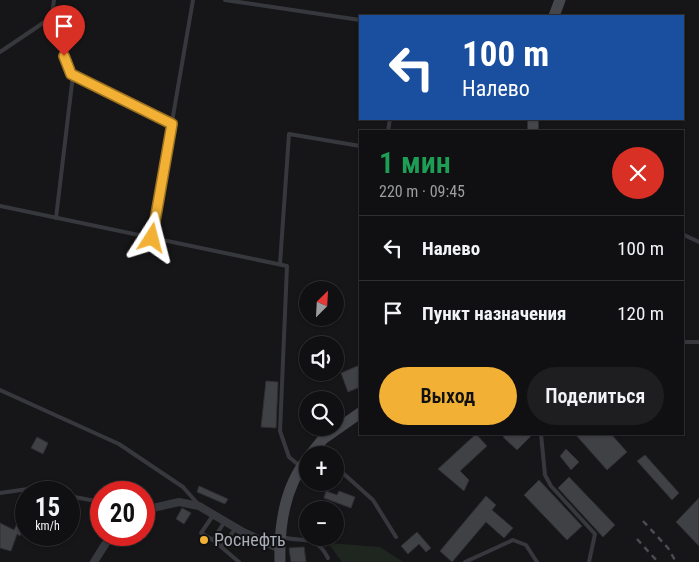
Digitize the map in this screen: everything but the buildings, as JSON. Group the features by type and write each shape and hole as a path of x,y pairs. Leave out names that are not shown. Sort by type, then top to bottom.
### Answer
{"street":[{"path":"554,15 560,0"},
{"path":"318,446 323,439 359,413"},
{"path":"280,562 279,536 288,495 299,477"},
{"path":"155,507 179,502 199,506 236,528 280,549"},
{"path":"94,562 104,546"}],"lane":[{"path":"54,0 51,22 71,74 172,124"},
{"path":"152,238 193,0"},
{"path":"225,0 359,20"},
{"path":"0,52 52,17"},
{"path":"56,218 73,75"},
{"path":"280,264 289,134 359,146"},
{"path":"0,206 286,266 280,431 289,457 299,457"},
{"path":"684,235 699,242"},
{"path":"684,342 699,342"},
{"path":"0,390 119,444 183,486 199,506"},
{"path":"540,435 546,475 551,486 596,534 589,562"},
{"path":"344,474 373,500 396,537"},
{"path":"0,493 15,491"},
{"path":"214,514 201,533 222,546 239,562"},
{"path":"213,540 224,521"},
{"path":"222,546 236,528"},
{"path":"279,536 310,539 322,547 328,558"},
{"path":"465,562 513,540 526,545 537,562"}],"shaded area":[{"path":"344,544 380,547 403,562 342,562 330,546 344,546"}],"railway":[{"path":"643,521 668,548 676,562"},
{"path":"637,539 658,562"}],"place":[{"name":"Роснефть","path":"204,540"}],"route":[{"path":"64,56 71,74 172,124 152,238"}]}
